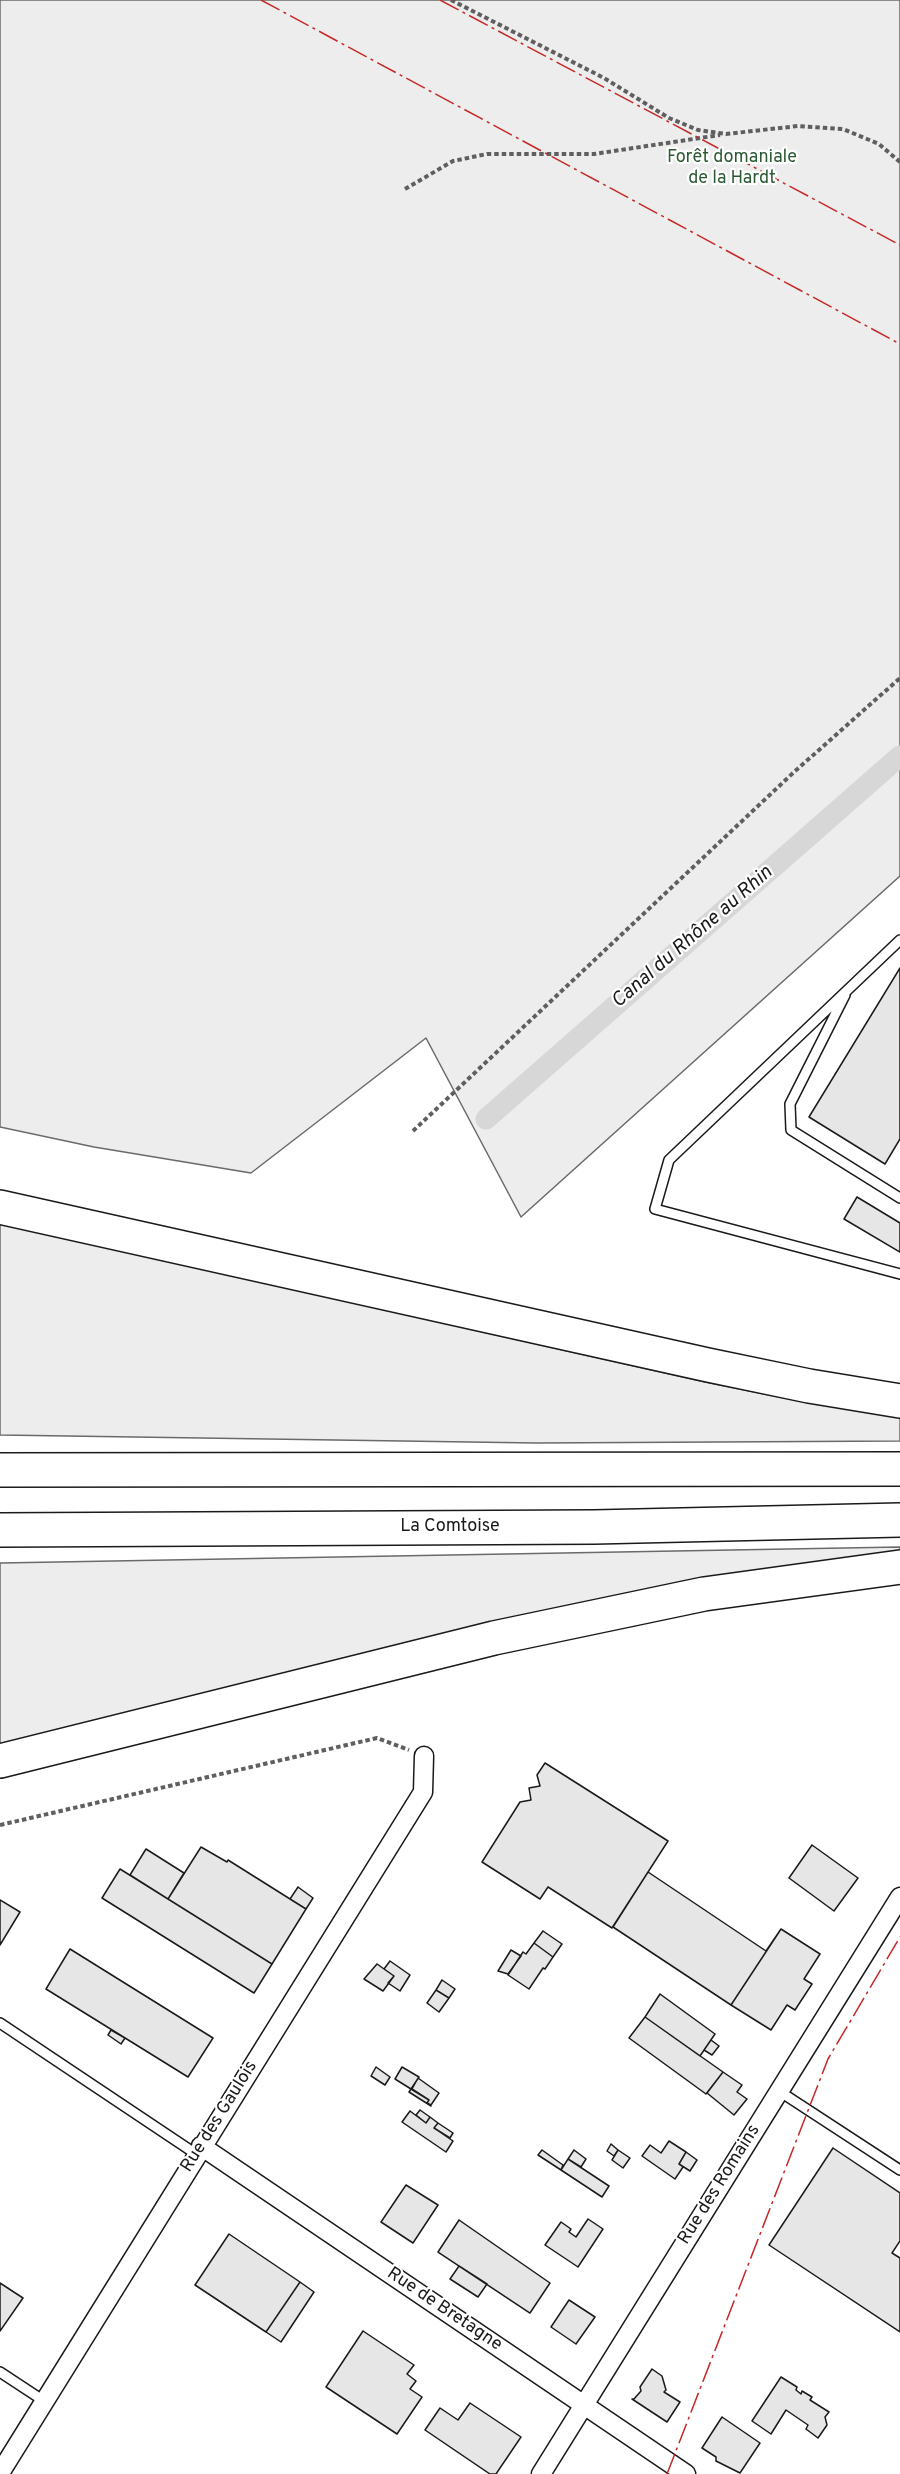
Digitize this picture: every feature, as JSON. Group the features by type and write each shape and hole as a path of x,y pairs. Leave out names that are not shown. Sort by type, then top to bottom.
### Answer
{"highway":[{"path":"0,1207 708,1365 809,1386 900,1401"},
{"path":"0,1470 900,1469"},
{"name":"La Comtoise","path":"0,1530 594,1527 900,1520"},
{"path":"0,1761 505,1636 704,1594 900,1567"}],"street":[{"name":"Rue des Gaulois","path":"0,2473 423,1792 424,1756"},
{"name":"Rue des Romains","path":"541,2474 900,1897"},
{"name":"Rue de Bretagne","path":"199,2150 686,2474"}],"lane":[{"path":"900,940 669,1160 656,1209 900,1274"},
{"path":"848,989 790,1104 791,1130 900,1198"},
{"path":"0,2024 199,2150"},
{"path":"779,2091 900,2170"},
{"path":"0,2372 44,2401"}],"path":[{"path":"451,0 604,78 669,118 698,130 726,134"},
{"path":"405,189 453,161 487,154 594,154 726,134 798,126 843,129 879,144 900,162"},
{"path":"413,1131 794,773 900,678"},
{"path":"0,1825 377,1738 424,1756"}],"green space":[{"name":"Forêt domaniale de la Hardt","path":"0,0 900,0 900,876 521,1217 426,1038 251,1173 94,1147 0,1127"},
{"path":"0,1223 705,1382 804,1402 900,1417 900,1441 536,1443 0,1435"},
{"path":"900,1547 900,1559 0,1750 0,1563"}],"building":[{"path":"900,968 900,1139 885,1164 809,1117"},
{"path":"857,1197 900,1223 900,1252 844,1219"},
{"path":"545,1763 668,1841 612,1928 548,1887 540,1899 482,1862 520,1802 531,1800 529,1788 540,1786 537,1775"},
{"path":"812,1845 858,1878 834,1911 789,1878"},
{"path":"201,1847 227,1862 228,1860 306,1909 272,1964 168,1899"},
{"path":"146,1849 184,1873 168,1899 130,1875"},
{"path":"120,1869 272,1964 254,1993 102,1898"},
{"path":"648,1872 766,1951 781,1929 731,2005 613,1927"},
{"path":"298,1887 313,1898 306,1909 290,1899"},
{"path":"0,1900 20,1912 0,1945"},
{"path":"781,1929 820,1954 804,1979 812,1984 795,2010 787,2005 771,2030 731,2005"},
{"path":"543,1931 562,1944 553,1957 534,1943"},
{"path":"534,1943 553,1957 529,1989 508,1975 523,1952 526,1954"},
{"path":"70,1949 213,2038 188,2077 46,1989"},
{"path":"511,1950 521,1956 508,1974 498,1971"},
{"path":"390,1961 410,1975 400,1991 388,1983 394,1976 384,1969"},
{"path":"377,1964 394,1976 383,1991 364,1979"},
{"path":"442,1980 455,1989 449,1998 436,1990"},
{"path":"436,1990 449,1998 439,2012 427,2003"},
{"path":"660,1994 715,2034 700,2056 645,2017"},
{"path":"645,2017 723,2072 706,2094 629,2038"},
{"path":"111,2030 125,2038 121,2044 108,2035"},
{"path":"711,2040 719,2046 712,2055 704,2050"},
{"path":"376,2067 390,2077 385,2085 371,2076"},
{"path":"402,2067 419,2077 411,2089 395,2079"},
{"path":"723,2072 742,2085 737,2092 747,2099 734,2115 707,2093"},
{"path":"418,2078 439,2093 431,2105 427,2103 429,2100 412,2089"},
{"path":"411,2089 429,2100 427,2103 431,2106 409,2092"},
{"path":"420,2110 430,2117 426,2123 416,2115"},
{"path":"410,2111 426,2123 430,2117 438,2123 434,2128 453,2141 446,2152 402,2122"},
{"path":"438,2123 453,2133 450,2138 434,2128"},
{"path":"669,2141 686,2152 679,2164 683,2167 675,2179 642,2156 650,2145 661,2153"},
{"path":"611,2144 618,2150 614,2156 607,2151"},
{"path":"833,2148 900,2193 900,2241 892,2253 900,2258 900,2332 769,2245"},
{"path":"542,2150 563,2165 561,2170 538,2155"},
{"path":"574,2150 586,2159 581,2167 568,2159"},
{"path":"618,2150 630,2158 623,2168 612,2160"},
{"path":"686,2152 697,2160 690,2171 679,2164"},
{"path":"568,2159 609,2186 602,2197 561,2170"},
{"path":"406,2185 438,2205 413,2243 381,2222"},
{"path":"588,2219 603,2229 578,2267 545,2245 561,2222 571,2229 569,2232 576,2237"},
{"path":"459,2220 550,2283 530,2313 438,2252"},
{"path":"229,2234 300,2282 266,2332 195,2285"},
{"path":"459,2266 487,2284 478,2297 450,2279"},
{"path":"300,2282 314,2292 281,2342 266,2332"},
{"path":"0,2283 23,2298 0,2331"},
{"path":"569,2300 595,2317 576,2344 551,2327"},
{"path":"363,2331 414,2365 407,2374 416,2381 410,2389 422,2397 397,2434 326,2387"},
{"path":"652,2369 662,2376 666,2390 664,2392 680,2402 667,2422 632,2399 641,2391 640,2387"},
{"path":"781,2377 797,2387 796,2390 801,2394 802,2391 812,2397 810,2400 829,2412 825,2417 827,2425 818,2438 806,2429 808,2425 786,2410 771,2434 752,2421"},
{"path":"470,2403 521,2437 496,2474 490,2474 425,2430 440,2408 458,2420"},
{"path":"722,2417 760,2443 740,2473 716,2461 716,2457 702,2448"}],"waterway":[{"name":"Canal du Rhône au Rhin","path":"486,1119 900,756"}],"power":[{"path":"261,0 900,344"},
{"path":"440,0 900,245"},
{"path":"667,2474 828,2059 900,1937"}]}
